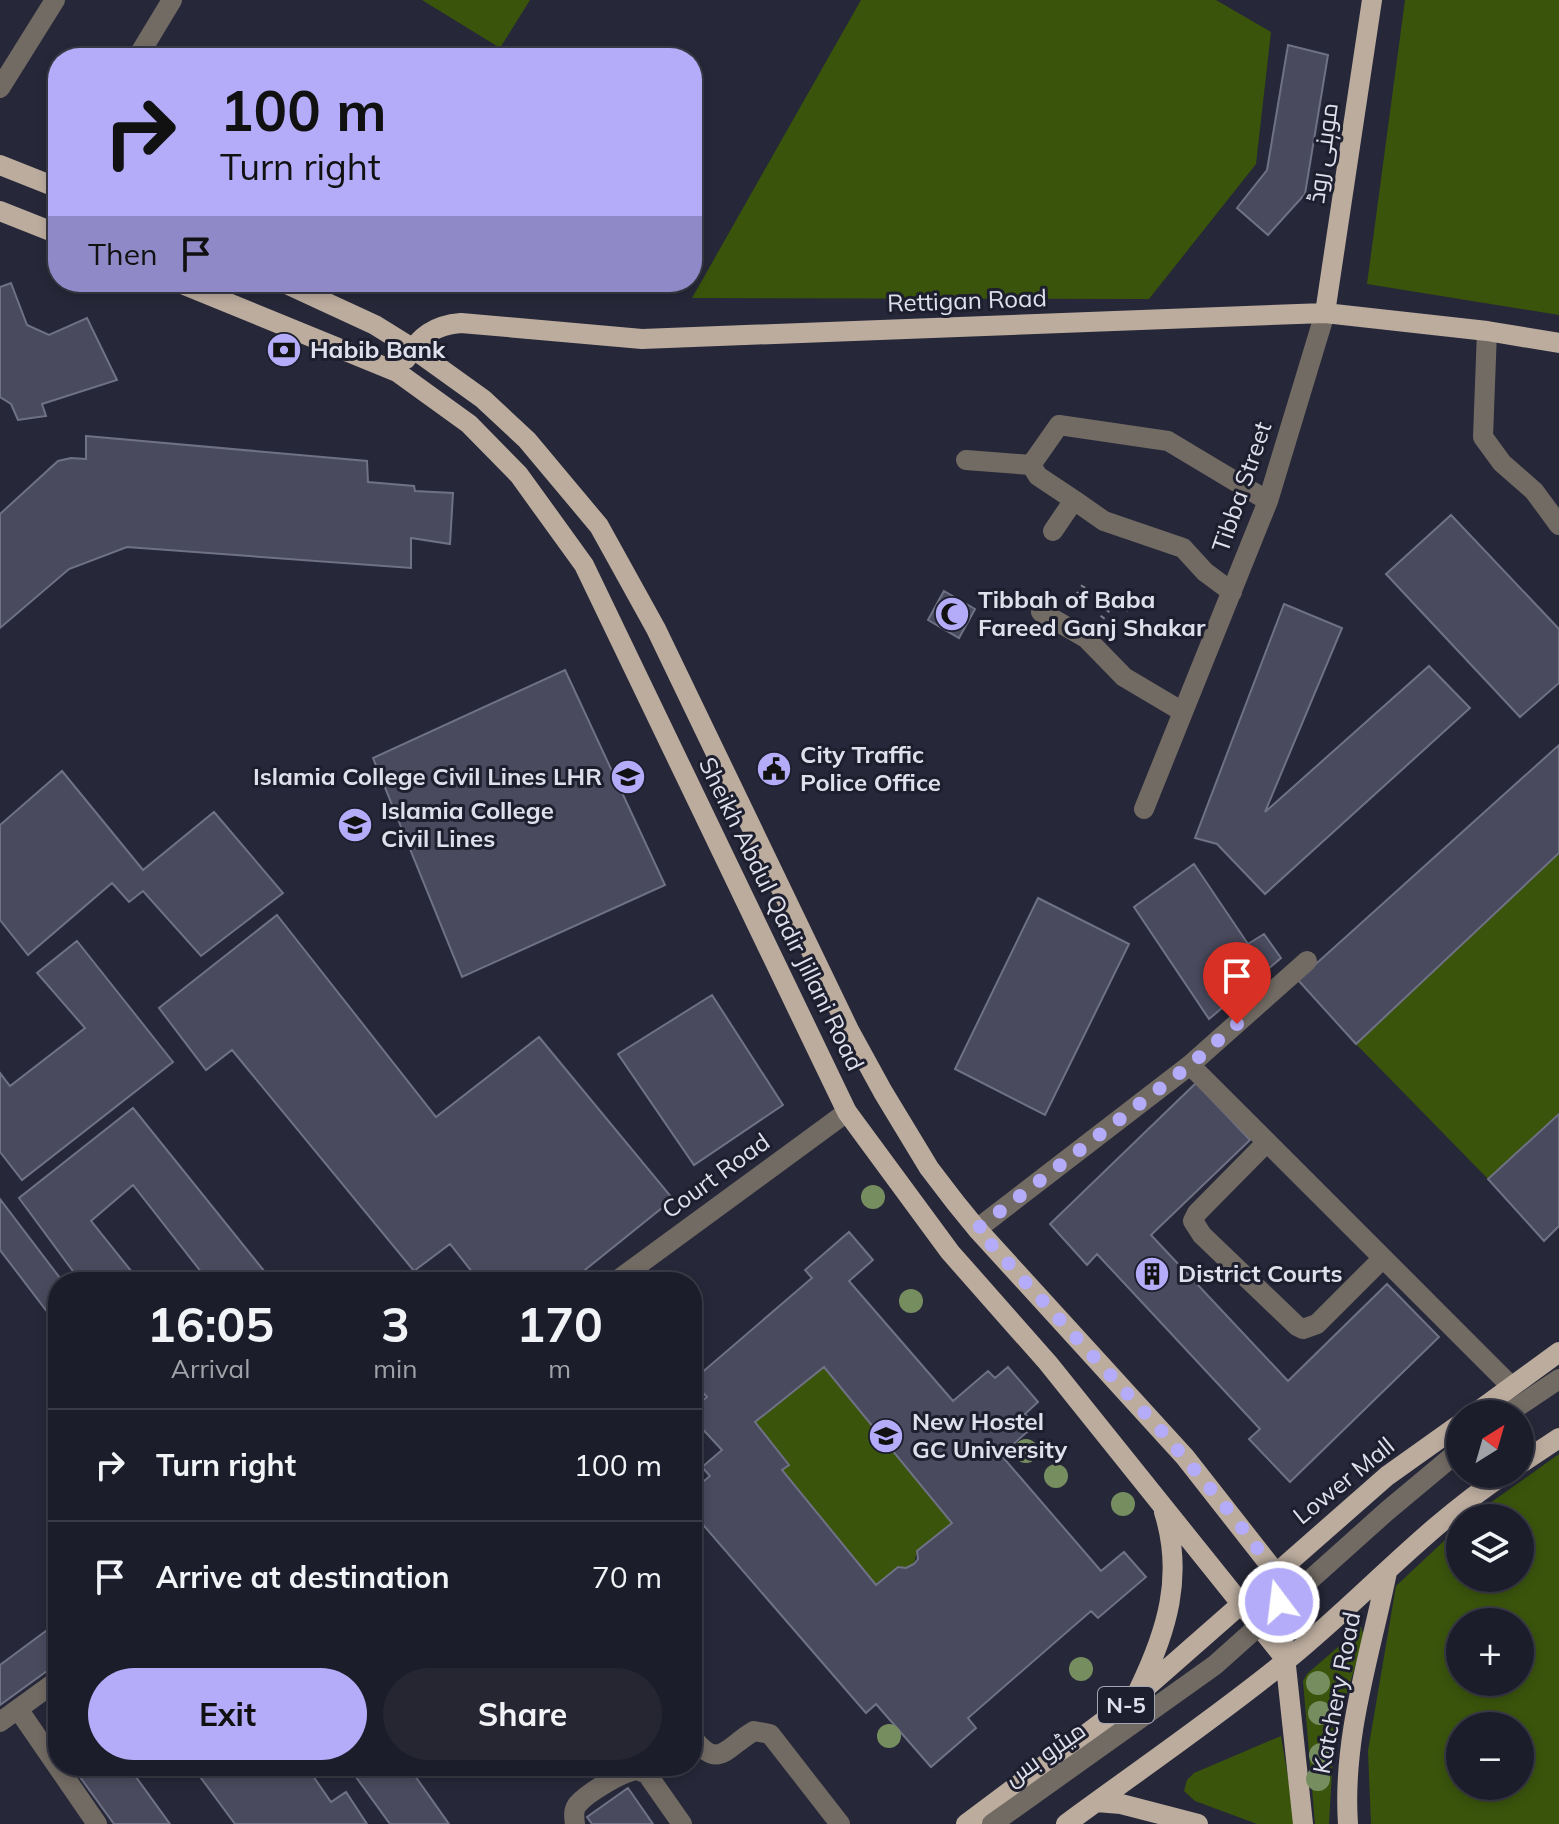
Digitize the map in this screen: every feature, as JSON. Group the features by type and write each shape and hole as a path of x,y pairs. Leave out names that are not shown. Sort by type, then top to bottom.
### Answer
{"main road":[{"name":"موہنی روڈ","path":"1325,313 1372,0"},
{"path":"0,165 48,184"},
{"path":"0,211 48,230"},
{"name":"Sheikh Abdul Qadir Jillani Road","path":"201,292 397,372 440,401 494,447 552,517 584,565 847,1112 950,1252 1048,1363 1287,1661"},
{"name":"Sheikh Abdul Qadir Jillani Road","path":"304,292 375,325 483,399 527,440 599,526 656,629 807,945 876,1080 929,1168 977,1229 1185,1457 1276,1573"},
{"name":"Rettigan Road","path":"397,372 412,348 428,332 443,324 461,323 642,339 1325,313 1487,331 1559,343"},
{"path":"1492,1400 1559,1352"},
{"name":"Lower Mall","path":"966,1824 1133,1699 1387,1476 1446,1434"},
{"path":"1534,1455 1559,1438"},
{"name":"N-5","path":"1066,1824 1287,1661 1428,1532 1484,1488"},
{"path":"1133,1699 1157,1652 1167,1623 1172,1557 1169,1528 1161,1503"},
{"name":"Katchery Road","path":"1348,1824 1345,1788 1348,1750 1387,1572"},
{"name":"Katchery Road","path":"1276,1573 1303,1824"},
{"path":"1096,1802 1121,1804 1198,1824"}],"street":[{"path":"0,88 55,0"},
{"path":"143,48 172,0"},
{"name":"Tibba Street","path":"1144,809 1268,501 1325,313"},
{"path":"1487,331 1483,437 1491,450 1557,515"},
{"path":"1031,465 1059,425 1168,441 1268,501"},
{"path":"966,460 1031,465"},
{"path":"1031,465 1038,476 1104,521 1183,548 1205,572 1232,592"},
{"path":"1053,531 1074,500"},
{"path":"1041,612 1086,638 1124,677 1183,712"},
{"path":"977,1229 1190,1065 1307,961"},
{"path":"1190,1065 1511,1386"},
{"name":"Court Road","path":"629,1272 847,1112"},
{"path":"1267,1142 1197,1213 1193,1221 1202,1235 1303,1329 1317,1324 1383,1258"},
{"path":"1528,1400 1559,1379"},
{"name":"میٹرو بس","path":"992,1824 1215,1665 1446,1462"},
{"path":"0,1722 48,1687"},
{"path":"18,1709 48,1753"},
{"path":"702,1750 713,1756 754,1731 770,1734 840,1824"},
{"path":"64,1776 97,1824"},
{"path":"575,1824 575,1810 580,1803 619,1776"},
{"path":"648,1776 682,1824"}],"path":[{"path":"1086,638 1117,598 1133,614"}],"green space":[{"path":"422,0 530,0 500,48"},
{"path":"861,0 1216,0 1271,32 1256,164 1149,299 692,298 695,292 702,292 702,280"},
{"path":"1405,0 1559,0 1559,315 1367,284"},
{"path":"1559,853 1559,1114 1488,1179 1356,1044"},
{"path":"824,1367 952,1523 917,1551 914,1564 909,1568 898,1567 876,1585 782,1470 789,1464 755,1422"},
{"path":"1559,1454 1559,1824 1371,1824 1368,1751 1396,1586 1446,1539 1446,1592 1534,1592 1534,1504 1489,1504 1511,1488 1534,1488 1534,1472"},
{"path":"1361,1627 1364,1637 1334,1736 1329,1824 1315,1824 1303,1681"},
{"path":"1281,1736 1296,1824 1257,1824 1195,1801 1184,1791 1187,1780 1194,1773"}],"building":[{"path":"1288,45 1328,55 1305,194 1268,235 1237,208 1267,170"},
{"path":"11,283 27,325 49,335 87,318 117,380 42,404 46,416 18,420 11,404 0,397 0,287"},
{"path":"86,436 367,461 368,482 414,486 415,491 453,493 450,544 411,538 411,568 127,547 69,569 0,628 0,514 58,461 86,459"},
{"path":"1451,515 1559,629 1559,683 1520,717 1386,574"},
{"name":"Tibbah of Baba Fareed Ganj Shakar","path":"944,591 975,609 959,638 928,620"},
{"path":"1284,604 1342,628 1265,812 1429,666 1470,708 1265,894 1217,844 1195,838"},
{"path":"565,670 665,885 462,977 373,758"},
{"path":"1559,745 1559,853 1356,1044 1298,980"},
{"path":"62,771 143,870 214,812 283,893 201,956 143,891 129,902 112,883 28,955 0,920 0,825"},
{"path":"1194,864 1248,944 1264,934 1281,958 1209,1019 1134,907"},
{"path":"1038,898 1129,944 1045,1115 955,1069"},
{"path":"277,915 436,1117 539,1037 673,1199 582,1272 472,1272 450,1244 414,1271 232,1050 206,1070 159,1008"},
{"path":"77,941 173,1062 22,1180 0,1152 0,1073 10,1086 85,1028 37,973"},
{"path":"712,995 783,1105 694,1165 618,1054"},
{"name":"District Courts","path":"1196,1083 1250,1140 1151,1235 1288,1381 1387,1284 1439,1337 1290,1482 1249,1439 1260,1429 1097,1254 1087,1265 1050,1224"},
{"path":"133,1108 265,1272 201,1272 133,1185 91,1221 132,1272 74,1272 19,1198"},
{"path":"1559,1114 1559,1226 1544,1241 1488,1179"},
{"path":"0,1199 55,1272 48,1272 48,1313 0,1250"},
{"path":"849,1232 873,1260 849,1281 953,1401 988,1371 995,1378 1008,1367 1038,1402 1025,1414 1035,1425 1001,1455 1101,1571 1124,1552 1146,1577 1098,1618 1091,1611 968,1718 976,1728 931,1767 876,1704 866,1713 702,1524 702,1483 710,1476 702,1467 722,1450 702,1428 702,1401 707,1397 702,1392 702,1372 812,1278 805,1270","holes":["824,1367 952,1523 917,1551 918,1559 914,1564 906,1568 898,1567 876,1585 782,1470 789,1465 755,1422"]},
{"path":"48,1629 48,1670 0,1705 0,1665"},
{"path":"79,1776 135,1776 170,1824 114,1824"},
{"path":"199,1776 313,1776 331,1802 346,1792 367,1824 235,1824"},
{"path":"355,1776 415,1776 449,1824 390,1824"},
{"path":"628,1788 653,1824 592,1824 587,1817"}],"place":[{"name":"Habib Bank","path":"284,350"},
{"name":"Tibbah of Baba Fareed Ganj Shakar","path":"952,614"},
{"name":"City Traffic Police Office","path":"774,769"},
{"name":"Islamia College Civil Lines LHR","path":"628,777"},
{"name":"Islamia College Civil Lines","path":"355,825"},
{"name":"District Courts","path":"1152,1274"},
{"name":"New Hostel GC University","path":"886,1436"}],"route":[{"path":"1237,1024 1190,1065 977,1229 1185,1457 1230,1512 1276,1573 1279,1602"}]}
